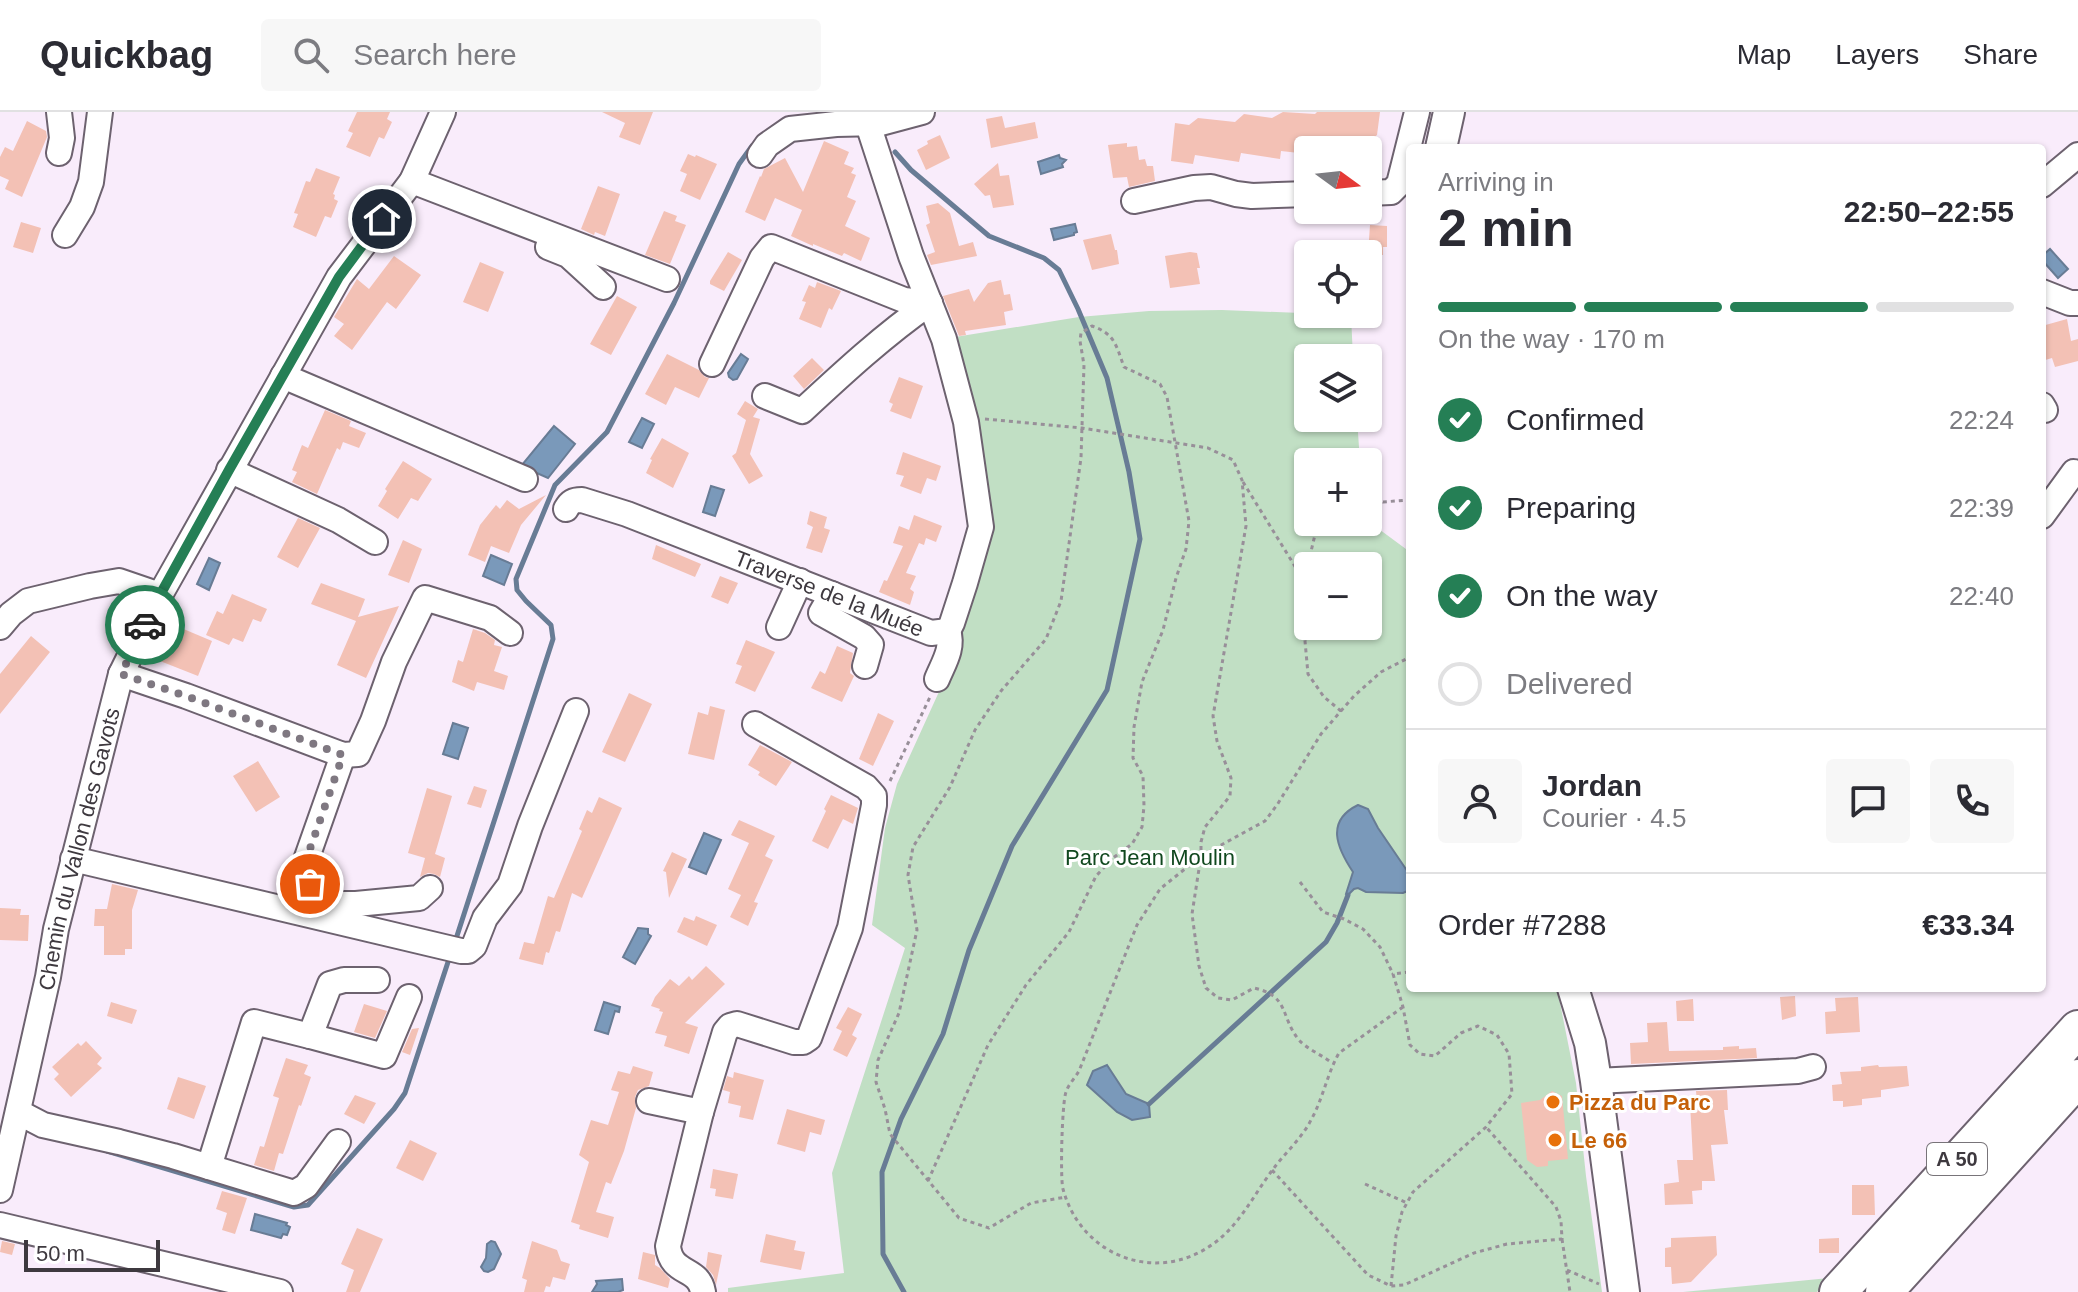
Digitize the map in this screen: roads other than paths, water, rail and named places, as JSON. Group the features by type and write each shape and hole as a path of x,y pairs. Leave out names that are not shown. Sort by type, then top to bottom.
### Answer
{"highway":[{"name":"A 50","path":"1838,1292 2078,1029"},
{"name":"A 50","path":"1884,1292 2078,1078"}],"main road":[{"path":"1442,144 1449,112"},
{"path":"1574,992 1590,1043 1623,1288"}],"street":[{"path":"59,112 62,138 59,153"},
{"path":"65,235 82,207 91,182 100,112"},
{"name":"Chemin du Vallon des Gavots","path":"0,1190 56,929 121,674 160,595 339,277 409,186 443,112"},
{"path":"760,155 767,145 790,129 866,117 881,123 922,112"},
{"path":"1412,144 1417,112"},
{"name":"Traverse de la Muée","path":"566,509 576,500 597,504 931,633 948,631 981,527 966,422 944,339 911,256 866,117"},
{"path":"2046,182 2078,155"},
{"path":"409,186 667,279"},
{"path":"409,186 568,255 603,287"},
{"path":"1382,192 1406,186"},
{"path":"1134,201 1211,187 1252,196 1294,194"},
{"path":"712,364 762,258 771,247 904,300 930,303"},
{"path":"2046,294 2078,303"},
{"path":"765,396 802,411 857,360 908,317 930,303"},
{"path":"283,376 525,479"},
{"path":"229,470 338,520 375,542"},
{"path":"2046,510 2074,472 2078,473"},
{"path":"0,627 28,601 90,586 119,581 160,595"},
{"path":"779,627 800,581"},
{"path":"832,594 821,613 864,637 871,645 865,666"},
{"path":"121,674 343,755 358,754 394,662 425,598 490,618 510,633"},
{"path":"937,679 950,647 948,631"},
{"path":"73,859 468,951 474,946 485,918 510,885 576,711"},
{"path":"703,1292 703,1286 695,1276 672,1263 668,1246 701,1112 725,1032 737,1024 794,1042 809,1038 850,928 873,816 870,791 755,724"},
{"path":"343,755 305,863 310,884 339,904 419,898 430,888"},
{"path":"310,1036 330,984 344,980 377,980"},
{"path":"209,1167 254,1022 384,1056 409,997"},
{"path":"1596,1081 1798,1071 1813,1067"},
{"path":"649,1101 701,1112"},
{"path":"18,1112 43,1125 119,1142 294,1193 306,1186 338,1142"},
{"path":"0,1225 280,1292"}],"water":[{"path":"1059,155 1066,160 1063,167 1041,174 1038,162"},
{"path":"1075,224 1077,232 1074,235 1054,240 1051,229"},
{"path":"2050,249 2068,269 2058,278 2046,264 2046,252"},
{"path":"741,354 748,359 737,379 733,380 728,373"},
{"path":"642,418 654,424 642,448 629,442"},
{"path":"554,426 575,444 548,478 521,466"},
{"path":"711,486 724,490 715,516 703,512"},
{"path":"491,555 512,564 504,585 483,576"},
{"path":"209,558 220,563 209,590 197,584"},
{"path":"453,723 468,728 458,759 443,754"},
{"path":"1358,805 1368,809 1406,869 1406,892 1366,892 1358,888 1346,894 1353,872 1342,854 1337,836 1341,819"},
{"path":"704,833 721,840 706,874 689,867"},
{"path":"638,928 648,929 651,936 635,964 623,957"},
{"path":"604,1002 620,1007 619,1012 615,1011 608,1034 595,1030"},
{"path":"1107,1065 1126,1094 1149,1104 1150,1117 1132,1120 1117,1112 1087,1085 1093,1071"},
{"path":"255,1214 287,1223 290,1227 287,1235 283,1234 281,1238 251,1230"},
{"path":"495,1242 501,1254 494,1269 488,1272 481,1267 486,1258 487,1244"},
{"path":"622,1279 623,1290 592,1292 596,1281"}],"waterway":[{"path":"817,115 828,112"},
{"path":"455,942 553,639 551,625 517,590 516,579 555,485 607,432 674,303 739,164 752,146"},
{"path":"895,152 911,170 989,236 1044,258 1059,270 1107,378 1129,472 1140,539 1107,690 1012,846 969,950 943,1034 901,1119 882,1172 883,1254 904,1292"},
{"path":"1149,1104 1326,942 1348,895"},
{"path":"107,1151 294,1207 308,1205 405,1093 449,959"}],"place":[{"name":"Pizza du Parc","path":"1553,1102"},
{"name":"Le 66","path":"1555,1140"}],"park label":[{"name":"Parc Jean Moulin","path":"1150,857"}]}
